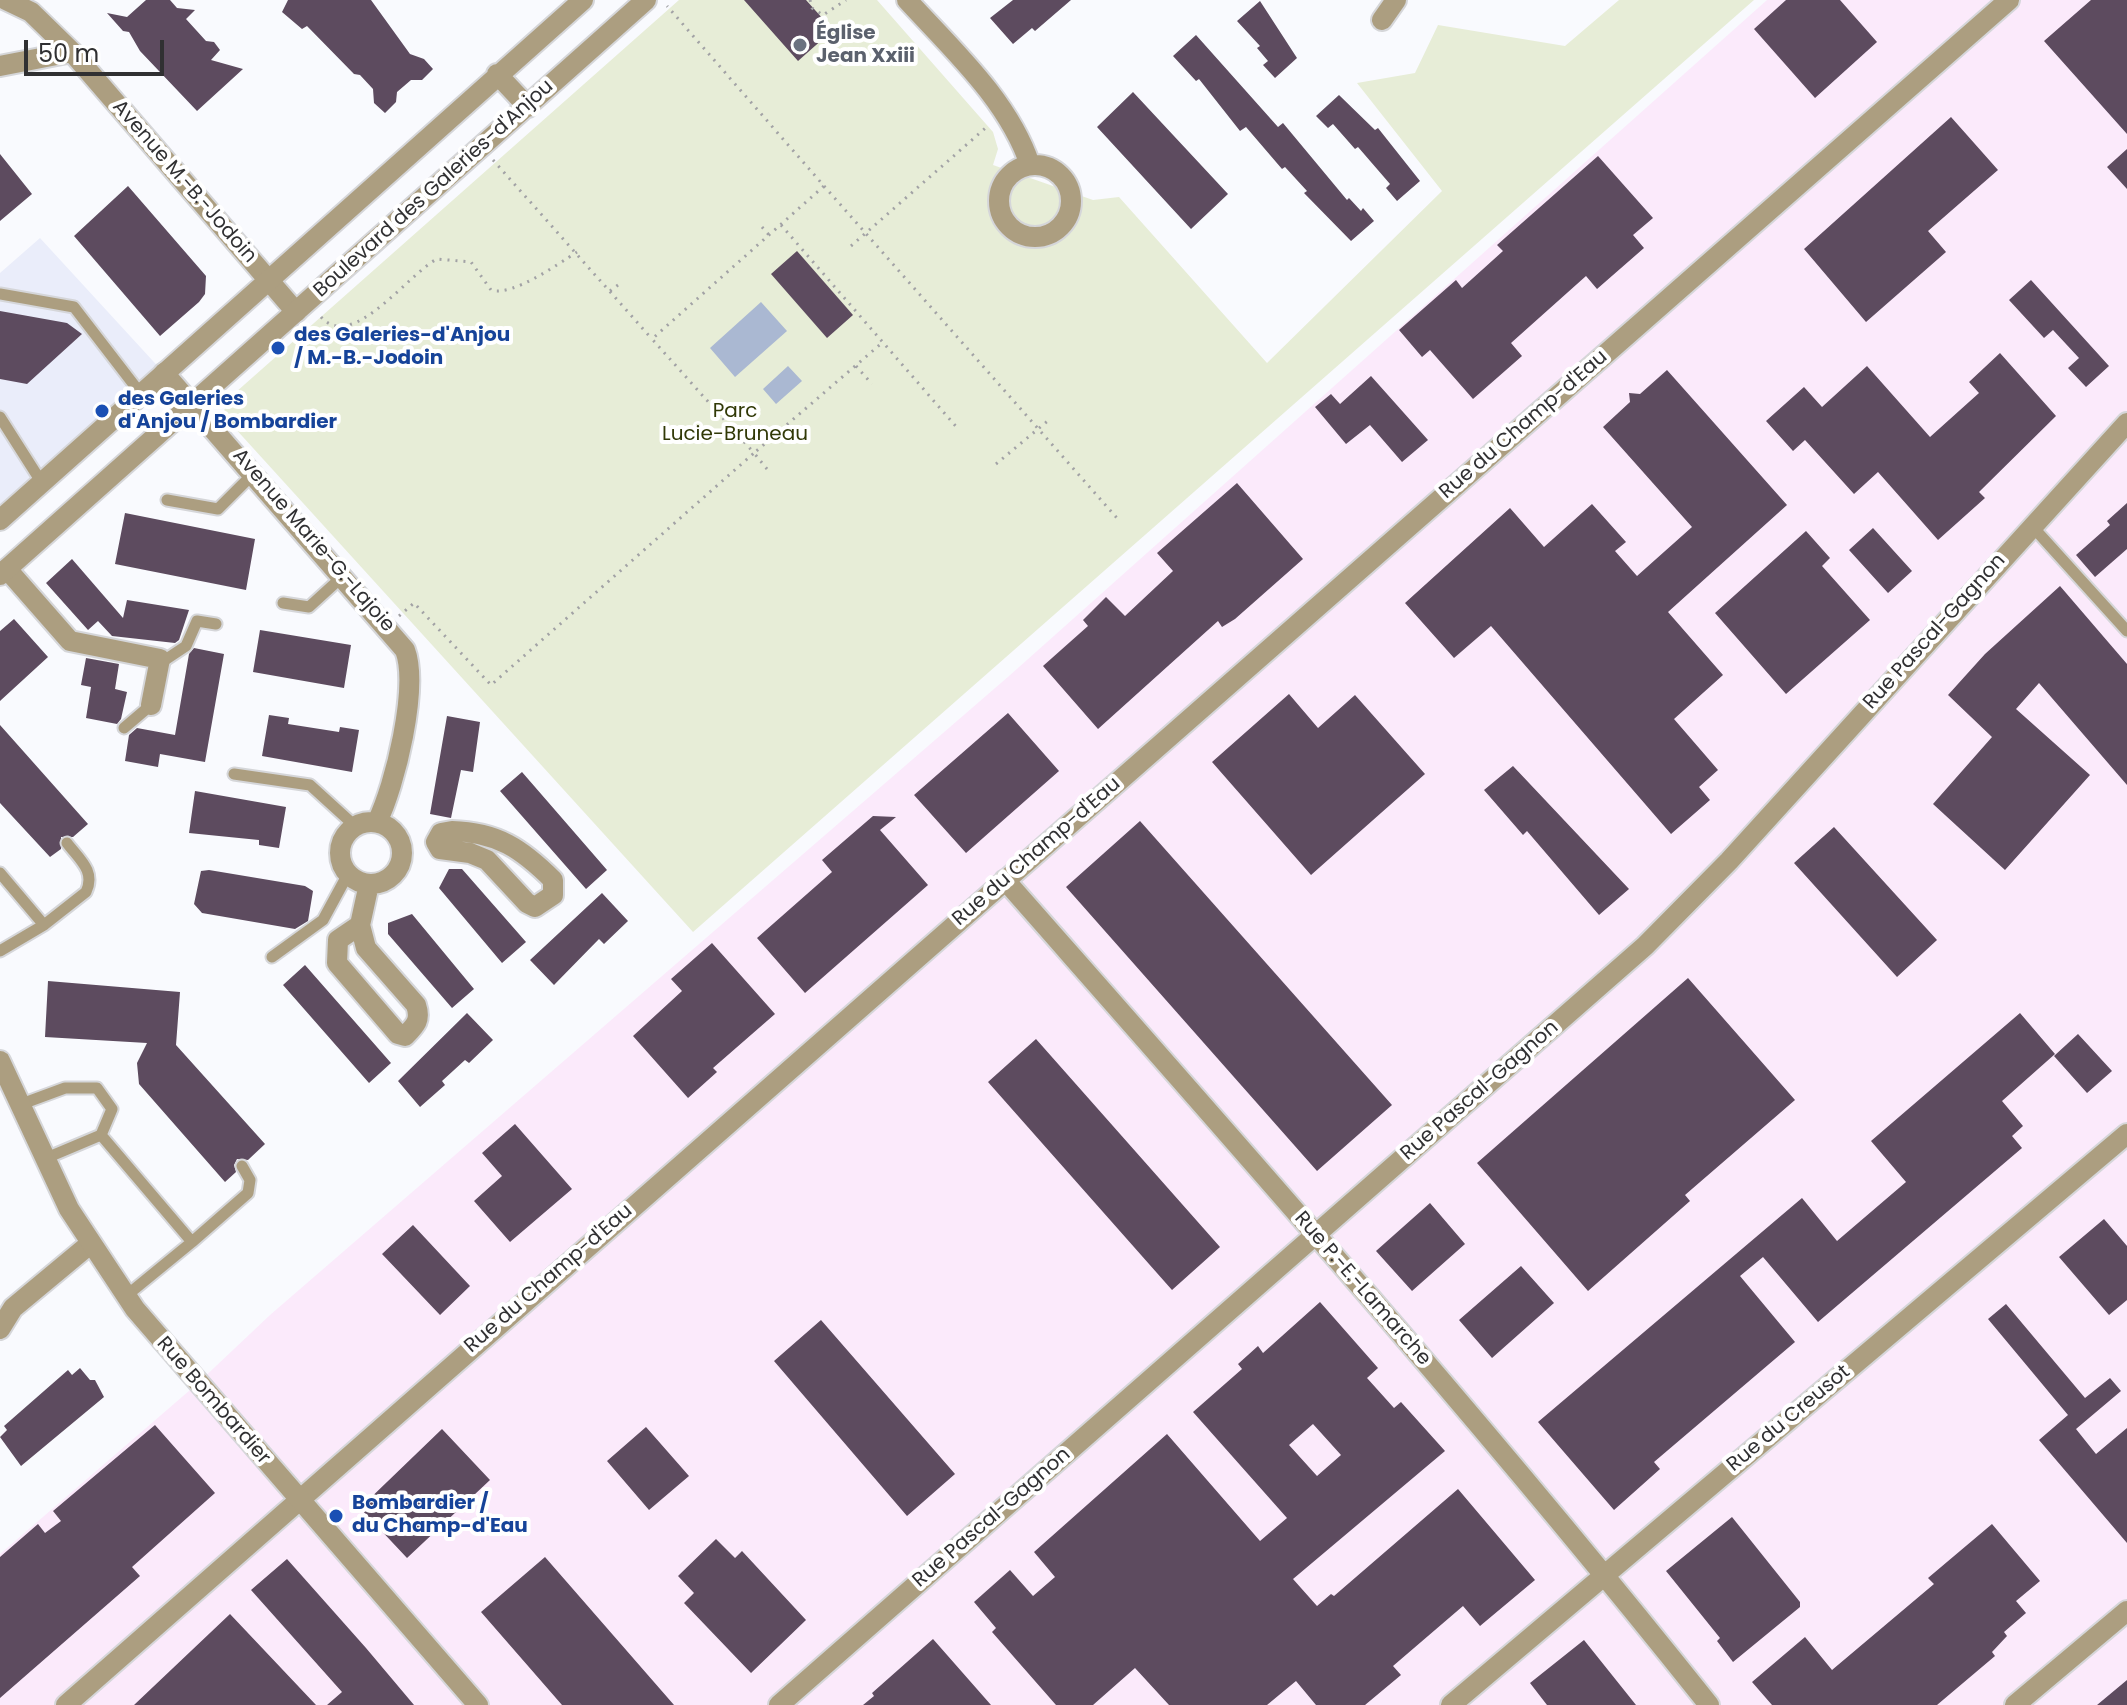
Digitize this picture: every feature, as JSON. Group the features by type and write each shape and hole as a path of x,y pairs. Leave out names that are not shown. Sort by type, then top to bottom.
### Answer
{"street":[{"name":"Avenue M.-B.-Jodoin","path":"6,0 31,12 72,52 296,312"},
{"name":"Boulevard des Galeries-d'Anjou","path":"0,520 583,0"},
{"name":"Boulevard des Galeries-d'Anjou","path":"158,664 160,659 70,641 3,572 646,0"},
{"path":"1382,20 1396,0"},
{"name":"Rue du Champ-d'Eau","path":"66,1705 2009,0"},
{"path":"916,3 1004,110 1021,138 1030,165"},
{"path":"0,66 72,52"},
{"path":"497,74 528,107"},
{"name":"Avenue Marie-G.-Lajoie","path":"164,373 405,650 411,681 388,801 377,822"},
{"name":"Rue Pascal-Gagnon","path":"779,1705 1317,1235 1684,907 2127,423"},
{"path":"151,705 158,664"},
{"path":"377,822 396,835 402,848 394,874 369,884 348,874 340,859 340,849 343,839 355,826 377,822"},
{"path":"452,831 492,835 527,854 553,880 553,895 535,907 527,903 487,860 470,853 440,849 436,842 441,833 452,831"},
{"path":"402,848 436,842"},
{"name":"Rue P.-E.-Lamarche","path":"1005,880 1317,1235 1605,1575 1709,1705"},
{"path":"360,925 338,940 337,963 398,1034 405,1036 416,1025 419,1015 416,1005 373,958 360,925 369,884"},
{"name":"Rue Bombardier","path":"0,1061 44,1159 90,1244 126,1296 168,1351 478,1705"},
{"name":"Rue du Creusot","path":"1451,1705 2127,1134"},
{"path":"0,1329 8,1304 90,1244"},
{"path":"2015,1705 2127,1611"}],"lane":[{"path":"0,294 74,307 141,394"},
{"path":"0,417 42,483"},
{"path":"167,500 218,509 253,474"},
{"path":"2032,526 2127,631"},
{"path":"283,603 309,607 343,576"},
{"path":"158,664 186,646 197,621 216,624"},
{"path":"124,728 151,705"},
{"path":"234,774 310,785 355,826"},
{"path":"0,951 29,937 86,892 90,873 67,843"},
{"path":"0,873 44,925"},
{"path":"272,957 323,920 348,874"},
{"path":"18,1105 65,1088 97,1088 112,1109 101,1135 44,1159"},
{"path":"101,1135 192,1242"},
{"path":"126,1296 248,1193 250,1180 242,1166"}],"path":[{"path":"810,0 812,8 823,15 846,0"},
{"path":"667,6 1117,518"},
{"path":"851,246 990,124"},
{"path":"493,160 767,469"},
{"path":"652,339 824,186"},
{"path":"781,225 959,430"},
{"path":"762,227 769,235"},
{"path":"319,314 335,326 358,323 437,259 471,262 491,290 502,292 540,276 577,252"},
{"path":"610,291 618,285"},
{"path":"387,626 414,603 491,685 883,342"},
{"path":"856,365 872,384"},
{"path":"996,464 1050,419"}],"shaded area":[{"path":"1767,0 2127,0 2127,1705 0,1705 0,1554 197,1384 270,1315 1009,676"},
{"path":"40,238 164,373 0,520 0,273"}],"green space":[{"name":"Parc Lucie-Bruneau","path":"679,0 877,0 993,132 998,149 993,165 1093,200 1119,197 1267,363 1442,191 1357,83 1415,73 1438,25 1565,46 1619,0 1754,0 693,932 223,415 227,400"}],"water":[{"path":"761,302 787,331 735,377 710,348"},
{"path":"788,366 802,381 776,404 763,389"}],"building":[{"path":"146,0 170,0 177,8 195,10 186,19 206,41 214,42 220,50 211,60 243,69 197,111 140,51 129,32 123,31 107,13 127,17"},
{"path":"288,0 371,0 410,54 424,59 433,69 422,80 411,80 397,92 396,102 385,113 374,103 373,89 360,75 354,74 307,26 302,29 282,12"},
{"name":"Église Jean Xxiii","path":"744,0 806,0 833,30 798,61"},
{"path":"1013,0 1071,0 1035,31 1032,28 1013,44 990,18"},
{"path":"1786,0 1840,0 1877,42 1815,98 1754,29"},
{"path":"2091,0 2127,0 2127,134 2044,41"},
{"path":"1260,1 1297,58 1275,78 1263,65 1268,61 1257,48 1260,46 1237,21"},
{"path":"1196,35 1278,127 1283,123 1347,200 1349,198 1361,211 1363,208 1374,221 1351,241 1304,193 1307,191 1285,167 1282,169 1246,127 1240,131 1199,79 1196,81 1173,56"},
{"path":"1133,92 1228,194 1191,229 1097,127"},
{"path":"1339,95 1375,130 1378,128 1420,181 1397,201 1386,188 1390,184 1358,147 1355,149 1333,124 1328,128 1316,116"},
{"path":"1951,117 1998,170 1928,231 1946,252 1866,322 1804,249"},
{"path":"2127,149 2127,189 2107,167"},
{"path":"0,154 32,194 0,221"},
{"path":"1598,156 1653,218 1633,235 1644,248 1597,289 1586,276 1511,343 1522,356 1473,399 1430,350 1422,357 1399,330 1456,280 1462,288 1503,251 1497,245"},
{"path":"128,186 206,276 205,294 199,302 160,336 74,236"},
{"path":"797,251 853,315 827,338 771,274"},
{"path":"2031,280 2109,366 2086,387 2068,368 2079,358 2053,330 2044,338 2009,300"},
{"path":"0,311 67,323 82,334 27,384 0,379"},
{"path":"2000,353 2056,416 1979,492 1985,498 1938,540 1878,472 1854,494 1805,440 1793,451 1766,421 1804,387 1822,407 1867,366 1930,437 1979,393 1969,382"},
{"path":"1667,370 1787,505 1668,612 1723,675 1674,719 1718,770 1699,787 1710,800 1671,834 1491,626 1454,658 1405,603 1510,508 1544,547 1592,504 1626,542 1615,551 1637,576 1692,527 1603,427 1630,402 1629,393 1640,394"},
{"path":"1371,376 1428,440 1402,462 1370,425 1346,444 1315,407 1331,394 1340,404"},
{"path":"1237,483 1303,559 1235,619 1222,627 1218,621 1098,729 1043,666 1088,626 1083,620 1106,597 1125,616 1173,571 1157,553"},
{"path":"2127,503 2127,549 2095,577 2076,555 2110,525 2107,521"},
{"path":"125,513 255,539 246,590 115,564"},
{"path":"1873,528 1912,571 1888,593 1849,550"},
{"path":"1806,531 1830,558 1822,566 1870,620 1786,694 1715,613"},
{"path":"72,559 123,618 127,600 189,610 179,640 175,643 112,636 98,621 88,630 46,583"},
{"path":"2060,586 2127,664 2127,785 2039,683 2016,709 2090,775 2005,870 1933,804 1992,737 1948,695 1985,654"},
{"path":"14,619 48,657 0,701 0,631"},
{"path":"260,630 351,645 344,688 253,672"},
{"path":"194,648 224,654 205,762 160,754 158,767 125,761 129,735 137,728 175,735 189,654"},
{"path":"86,658 119,664 115,689 127,692 117,724 86,718 91,687 81,685"},
{"path":"1289,694 1318,728 1355,695 1425,774 1311,875 1212,762"},
{"path":"1008,713 1059,771 966,853 914,795"},
{"path":"269,715 289,718 288,724 339,732 340,727 359,730 352,772 262,756"},
{"path":"447,716 480,722 473,772 461,770 451,818 430,814"},
{"path":"0,725 88,824 73,837 61,837 61,849 50,857 0,803"},
{"path":"1513,766 1629,889 1599,915 1527,831 1523,835 1484,790"},
{"path":"522,772 607,870 586,889 500,791"},
{"path":"195,791 286,807 279,848 259,845 259,840 189,833"},
{"path":"873,816 896,817 880,830 928,885 805,993 757,938 832,872 822,860"},
{"path":"1140,821 1392,1105 1317,1171 1066,887"},
{"path":"1834,827 1937,940 1897,977 1794,863"},
{"path":"449,869 462,869 526,942 502,963 439,888"},
{"path":"201,871 305,886 313,891 308,921 295,929 202,913 194,904"},
{"path":"602,893 628,921 604,944 599,939 554,985 530,960"},
{"path":"412,914 474,989 452,1008 388,934 388,923"},
{"path":"712,943 775,1014 713,1068 717,1072 688,1098 633,1036 682,991 671,979"},
{"path":"305,965 391,1063 369,1083 283,985"},
{"path":"1688,978 1795,1100 1685,1195 1690,1201 1588,1291 1477,1163"},
{"path":"48,981 180,992 176,1045 265,1144 248,1160 237,1159 234,1165 236,1172 225,1182 139,1084 137,1063 147,1043 45,1037"},
{"path":"467,1013 493,1040 469,1063 465,1060 442,1081 445,1085 420,1107 398,1081"},
{"path":"2020,1013 2055,1054 2002,1101 2023,1126 2012,1136 2022,1148 1818,1322 1763,1257 1740,1276 1795,1342 1654,1462 1660,1469 1614,1510 1538,1422 1802,1198 1837,1241 1906,1182 1871,1141"},
{"path":"2078,1034 2112,1071 2087,1093 2054,1056"},
{"path":"1036,1039 1220,1247 1172,1290 988,1082"},
{"path":"515,1124 572,1189 510,1242 474,1201 502,1176 482,1153"},
{"path":"1430,1203 1465,1244 1412,1291 1376,1251"},
{"path":"2104,1219 2127,1246 2127,1300 2109,1315 2059,1257"},
{"path":"413,1225 470,1286 440,1315 382,1254"},
{"path":"1521,1266 1554,1303 1492,1358 1459,1320"},
{"path":"1320,1302 1378,1368 1367,1378 1394,1408 1401,1402 1445,1451 1293,1579 1317,1606 1331,1594 1334,1596 1458,1489 1535,1580 1480,1626 1463,1606 1393,1666 1401,1675 1365,1705 1316,1705 1296,1681 1267,1705 1169,1705 1135,1668 1093,1705 1056,1705 992,1632 996,1628 974,1602 1010,1570 1033,1596 1055,1577 1034,1552 1167,1434 1260,1541 1287,1518 1193,1412 1242,1369 1238,1364 1258,1346 1263,1353","holes":["1313,1424 1341,1455 1317,1476 1289,1445"]},
{"path":"2006,1304 2085,1398 2110,1378 2121,1391 2076,1429 2096,1454 2127,1428 2127,1543 2039,1440 2068,1415 1988,1319"},
{"path":"821,1320 955,1474 907,1516 774,1361"},
{"path":"80,1368 90,1380 95,1380 104,1397 21,1466 0,1437 7,1430 4,1426 68,1370 72,1375"},
{"path":"155,1425 215,1493 132,1567 140,1576 0,1698 0,1557 38,1524 45,1533 61,1521 53,1511"},
{"path":"646,1427 689,1476 649,1510 607,1461"},
{"path":"442,1429 490,1480 407,1558 360,1508"},
{"path":"1732,1517 1800,1602 1800,1607 1733,1662 1717,1641 1720,1638 1666,1571"},
{"path":"1992,1524 2040,1581 2016,1601 2026,1613 2004,1632 2007,1636 1992,1652 1995,1656 1937,1705 1772,1705 1752,1682 1805,1637 1832,1670 1934,1584 1928,1578"},
{"path":"716,1539 735,1558 742,1551 806,1620 751,1673 684,1603 694,1593 678,1576"},
{"path":"545,1557 674,1705 562,1705 481,1612"},
{"path":"287,1559 414,1705 327,1705 342,1692 251,1590"},
{"path":"230,1614 316,1705 134,1705"},
{"path":"933,1639 991,1705 863,1705 874,1696 872,1693"},
{"path":"1584,1640 1636,1705 1547,1705 1530,1683"},
{"path":"2127,1680 2127,1705 2097,1705"}],"place":[{"name":"Église Jean Xxiii","path":"800,45"},
{"name":"des Galeries-d'Anjou / M.-B.-Jodoin","path":"278,348"},
{"name":"des Galeries d'Anjou / Bombardier","path":"102,411"},
{"name":"Bombardier / du Champ-d'Eau","path":"336,1516"}]}
